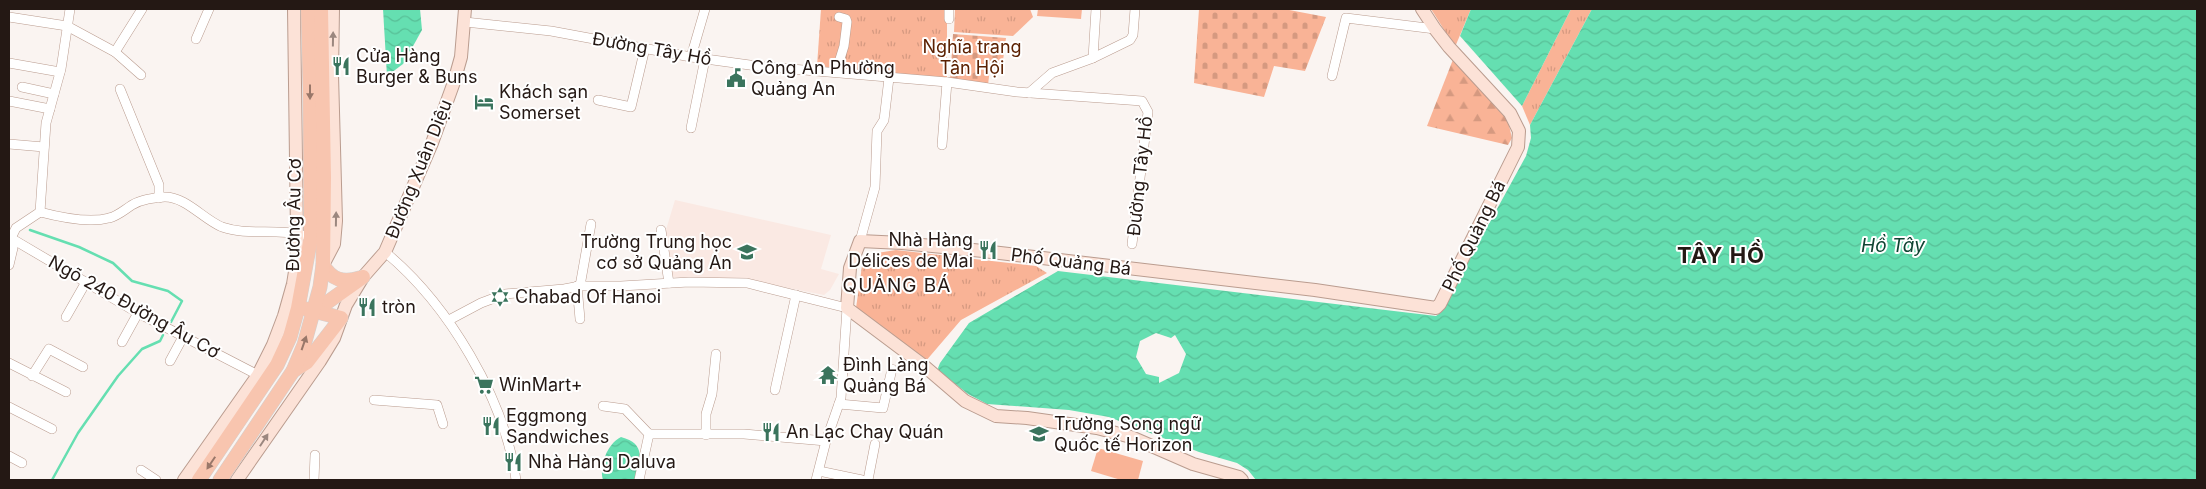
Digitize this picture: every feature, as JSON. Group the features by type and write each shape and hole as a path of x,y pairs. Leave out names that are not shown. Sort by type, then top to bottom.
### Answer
{"main road":[{"name":"Đường Âu Cơ","path":"220,480 293,371 314,311 323,265 316,53 308,9"},
{"name":"Đường Âu Cơ","path":"199,480 277,364 290,337 298,308 316,53 321,9"},
{"path":"323,265 330,275 342,281 363,278"},
{"path":"314,311 363,278"},
{"path":"293,371 307,362 341,318 298,308"}],"street":[{"path":"40,212 44,147 50,109 60,72 70,9"},
{"path":"115,52 142,9"},
{"path":"196,39 209,9"},
{"name":"Đường Âu Cơ","path":"184,480 258,374 273,345 284,316 304,235 294,9"},
{"name":"Đường Âu Cơ","path":"323,265 334,244 336,221 332,75 334,9"},
{"name":"Đường Xuân Diệu","path":"341,318 346,305 363,278 385,252 435,136 461,57 465,9"},
{"path":"691,57 704,9"},
{"path":"948,9 949,19"},
{"path":"1093,58 1096,9"},
{"path":"1029,93 1052,73 1093,58 1132,38 1135,9"},
{"name":"Phố Quảng Bá","path":"860,241 983,251 1316,290 1436,308 1440,304 1518,147 1519,131 1510,113 1434,29 1422,9"},
{"path":"9,17 67,26 115,52 141,75"},
{"path":"836,72 844,46 847,22 839,17"},
{"path":"1332,76 1346,18 1434,29"},
{"name":"Đường Tây Hồ","path":"465,22 551,30 705,59 889,78 947,82 1029,93 1142,101 1148,112 1132,244"},
{"path":"598,100 631,107 645,48"},
{"path":"691,128 705,59"},
{"path":"9,63 60,72"},
{"path":"862,480 818,476 826,441 839,404 850,268 860,241 874,187 877,130 884,120 889,78"},
{"path":"942,145 947,82"},
{"path":"22,87 54,94"},
{"path":"120,90 159,185 159,198"},
{"path":"9,102 50,109"},
{"path":"9,144 44,147"},
{"path":"9,265 13,248 10,238 18,226 40,212 63,218 107,219 119,214 137,202 168,197 178,200 210,221 230,229 304,235"},
{"path":"580,319 579,286 591,224"},
{"path":"661,230 669,283"},
{"name":"Ngõ 240 Đường Âu Cơ","path":"10,238 138,313 258,374"},
{"path":"385,252 400,265 449,320 466,347 503,428 516,480"},
{"path":"66,317 86,282"},
{"path":"449,320 481,303 505,294 579,286 669,283 728,286 747,283 847,308 923,365 965,401 996,416 1027,418 1106,430 1132,437 1193,464 1239,477 1242,480"},
{"path":"775,390 796,294"},
{"path":"122,342 138,313"},
{"path":"237,480 305,390 334,338 341,318"},
{"path":"170,361 183,337"},
{"path":"32,376 49,349 83,367"},
{"path":"706,434 706,414 712,394 716,354"},
{"path":"9,363 66,392"},
{"path":"839,404 883,408 892,369"},
{"path":"374,400 437,405 443,424"},
{"path":"603,406 625,410 649,434 744,434 826,441"},
{"path":"9,408 52,429"},
{"path":"639,480 649,434"},
{"path":"868,480 875,444"},
{"path":"314,480 315,455"},
{"path":"9,456 22,463"},
{"path":"141,470 156,480"}],"shaded area":[{"name":"Trường Trung học cơ sở Quảng An","path":"675,200 831,235 821,269 839,274 830,290 824,295 748,280 672,277 665,233"}],"green space":[{"path":"821,9 947,9 947,79 817,66"},
{"path":"955,9 1030,9 1033,17 1013,36 954,32"},
{"path":"1038,9 1082,9 1081,19 1037,16"},
{"path":"1199,9 1284,9 1326,17 1305,71 1274,66 1264,97 1194,83"},
{"path":"1431,9 1471,9 1455,47"},
{"path":"1571,9 1592,9 1530,125 1522,106"},
{"name":"Nghĩa trang Tân Hội","path":"953,34 1006,38 1002,68 990,68 988,85 950,81"},
{"path":"1454,57 1508,121 1512,138 1508,145 1427,126"},
{"path":"896,250 1036,266 1047,273 961,320 925,362 856,308 862,266 877,253"},
{"path":"1098,448 1143,461 1138,480 1121,480 1091,471"}],"water":[{"path":"383,9 420,9 422,30 403,64 387,76"},
{"path":"1471,9 1571,9 1522,106 1460,36"},
{"name":"Hồ Tây","path":"1592,9 2197,9 2197,480 1256,480 1248,470 1237,463 1199,452 1109,417 1069,410 987,404 968,394 939,371 940,363 969,323 1058,271 1436,316 1440,313 1526,156 1531,138 1530,125"},
{"path":"621,437 635,444 640,454 635,480 603,480 602,468 605,456 616,440"}],"pier":[{"path":"1156,333 1171,338 1175,335 1186,354 1179,373 1159,383 1159,377 1146,374 1136,357 1140,341"}],"waterway":[{"path":"30,230 79,247 113,263 132,281 168,291 182,301 171,322"},
{"path":"52,480 78,433 118,376 142,349 160,341 163,335"}],"place":[{"name":"Cửa Hàng Burger & Buns","path":"341,66"},
{"name":"Công An Phường Quảng An","path":"736,78"},
{"name":"Khách sạn Somerset","path":"484,102"},
{"name":"Nhà Hàng Délices de Mai","path":"988,250"},
{"name":"Trường Trung học cơ sở Quảng An","path":"747,252"},
{"name":"Chabad Of Hanoi","path":"500,297"},
{"name":"tròn","path":"367,307"},
{"name":"Đình Làng Quảng Bá","path":"828,375"},
{"name":"WinMart+","path":"484,385"},
{"name":"Eggmong Sandwiches","path":"491,426"},
{"name":"An Lạc Chay Quán","path":"771,432"},
{"name":"Trường Song ngữ Quốc tế Horizon","path":"1039,434"},
{"name":"Nhà Hàng Daluva","path":"513,462"}],"district":[{"name":"TÂY HỒ","path":"1721,255"},
{"name":"QUẢNG BÁ","path":"897,285"}]}
